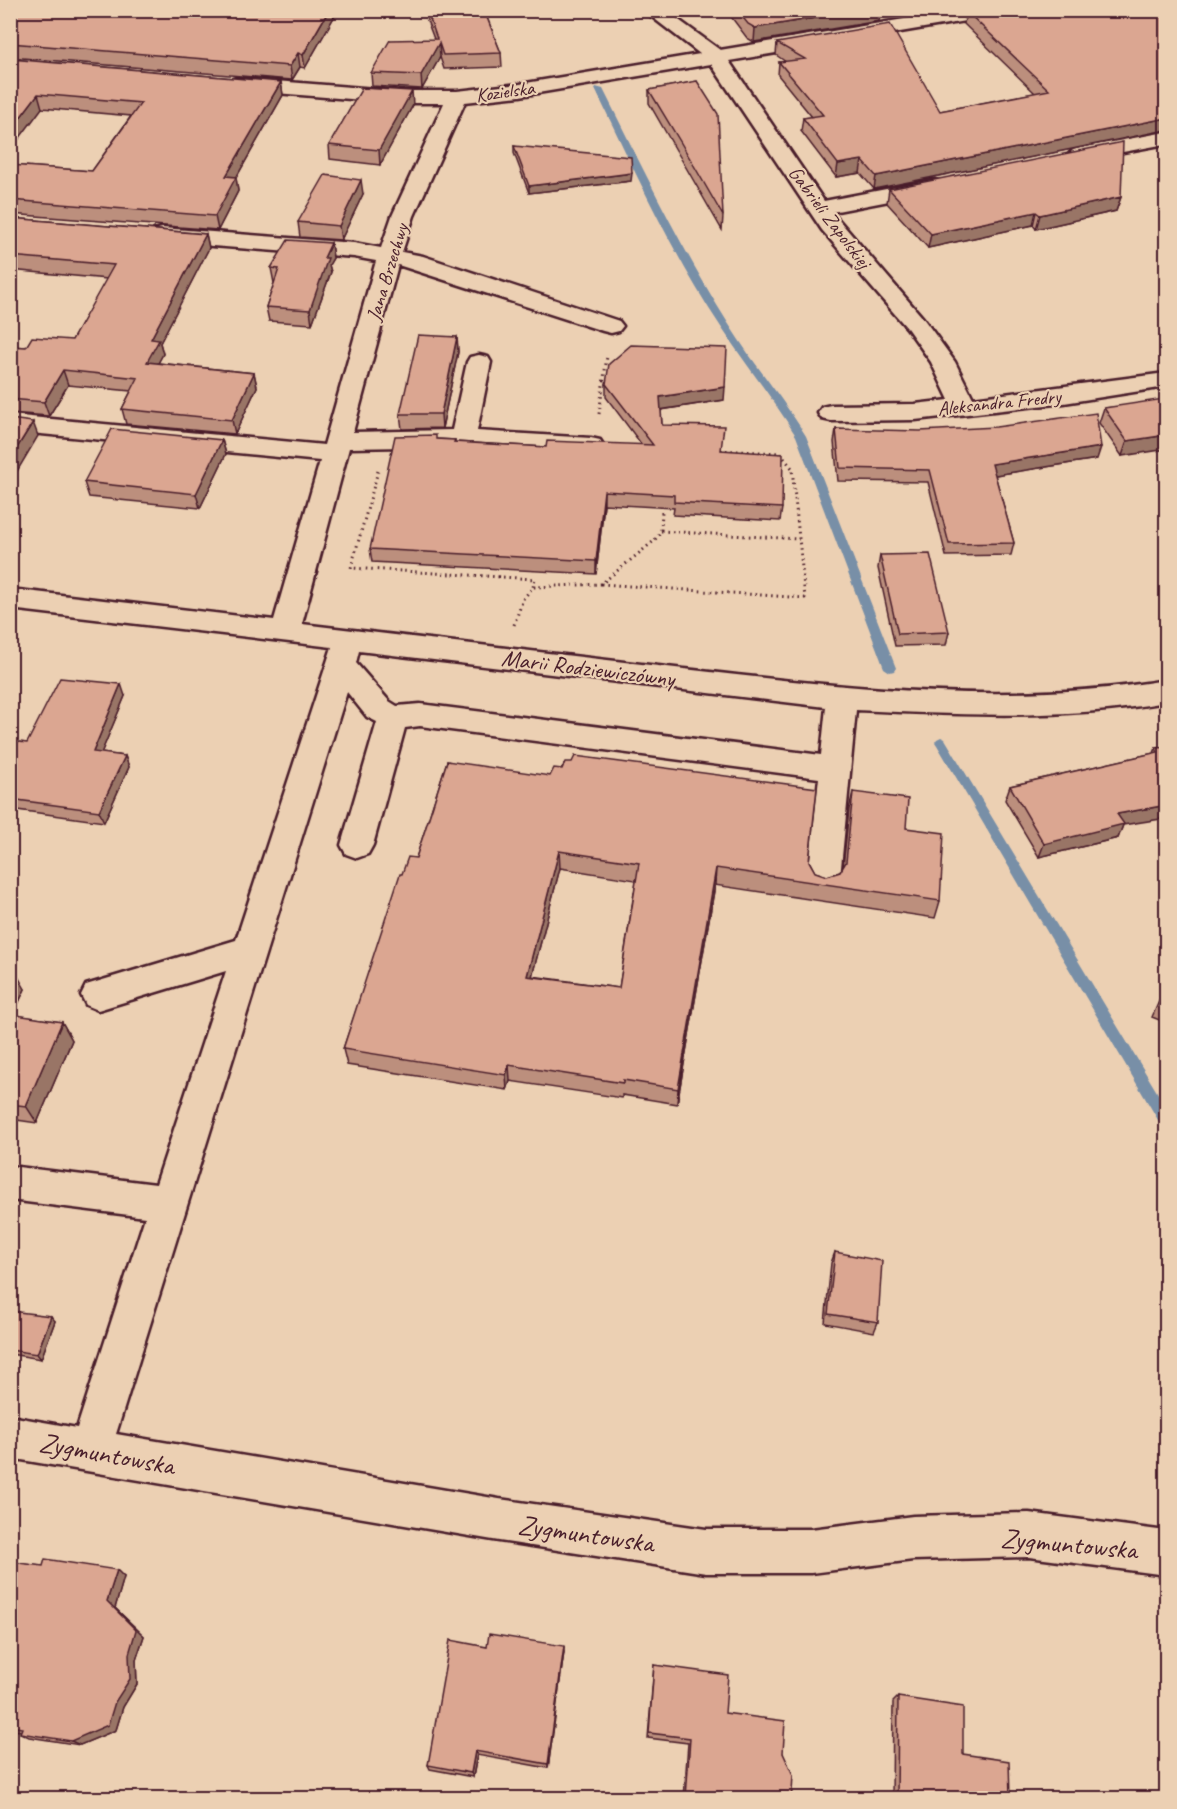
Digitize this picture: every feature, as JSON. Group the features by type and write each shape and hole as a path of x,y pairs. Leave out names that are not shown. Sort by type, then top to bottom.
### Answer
{"street":[{"name":"Gabrieli Zapolskiej","path":"652,10 693,38 717,58 830,225 943,362 964,406"},
{"name":"Kozielska","path":"216,82 379,96 457,98 717,58 995,10"},
{"name":"Jana Brzechwy","path":"286,630 389,256 403,216 457,98"},
{"path":"1062,158 1164,139"},
{"path":"819,208 952,182"},
{"path":"141,233 354,250 415,261 611,326"},
{"path":"463,438 478,362"},
{"name":"Aleksandra Fredry","path":"831,413 915,412 1064,395 1167,380"},
{"path":"10,423 337,447 387,439 463,438 605,446"},
{"name":"Marii Rodziewiczówny","path":"10,599 286,630 345,652 505,658 842,698 940,703 1037,703 1167,691"},
{"path":"345,652 378,709 393,718 420,715 835,768"},
{"path":"90,1451 345,652"},
{"path":"824,878 842,698"},
{"path":"357,845 393,718"},
{"path":"98,995 250,950"},
{"path":"10,1184 169,1203"},
{"name":"Zygmuntowska","path":"10,1437 499,1520 706,1551 811,1551 913,1538 1029,1535 1167,1553"}],"path":[{"path":"605,446 611,326"},
{"path":"387,439 351,568 535,579 533,587 525,594 519,606 505,658"},
{"path":"533,587 600,584 804,598 792,468 780,453 711,449"},
{"path":"600,584 654,541 661,531 662,511"},
{"path":"661,531 799,539"}],"building":[{"path":"10,10 329,10 303,55 298,53 290,66 10,43"},
{"path":"427,10 484,10 501,53 443,55 439,43 421,75 371,73 390,40 437,39"},
{"path":"737,10 863,10 755,28 748,24"},
{"path":"1167,10 1167,118 876,176 862,160 838,164 803,118 823,115 779,62 805,59 777,43 890,24 940,111 1049,90 966,11"},
{"path":"10,59 281,82 226,176 236,177 215,216 10,200 10,165 92,171 141,103 38,94 10,131"},
{"path":"697,81 718,114 723,216 649,90"},
{"path":"362,88 412,91 379,150 329,145"},
{"path":"1123,142 1121,197 1040,215 1036,212 931,234 889,189"},
{"path":"514,146 631,157 632,173 529,186"},
{"path":"325,175 361,180 339,226 298,222"},
{"path":"10,218 206,234 151,339 159,340 147,362 254,373 232,420 122,409 138,378 63,370 44,402 10,399 10,346 26,347 32,337 72,340 114,265 10,256"},
{"path":"288,240 331,243 324,258 328,258 310,310 266,307 279,269 271,268"},
{"path":"418,335 457,337 441,414 400,414"},
{"path":"631,345 727,348 725,387 660,397 662,425 724,426 721,450 783,454 782,508 674,502 674,495 604,491 596,561 370,549 395,436 436,435 436,439 455,440 454,442 546,447 547,441 653,445 606,384 609,364"},
{"path":"1164,399 1167,402 1167,435 1127,441 1104,408"},
{"path":"1096,413 1101,447 992,464 1014,543 949,544 930,470 840,468 836,429 920,431 996,427"},
{"path":"10,419 33,422 10,459"},
{"path":"112,429 222,440 196,494 84,482"},
{"path":"930,554 949,632 898,634 880,555"},
{"path":"60,678 121,684 93,752 125,756 99,811 10,799 10,741 27,743"},
{"path":"1167,747 1167,805 1117,814 1124,824 1044,844 1010,786 1158,752 1156,748"},
{"path":"575,756 817,788 809,861 815,872 827,876 840,872 846,862 853,792 908,799 906,828 944,833 940,901 716,868 678,1089 509,1065 506,1075 343,1049 400,874 402,874 408,857 416,858 447,761 550,776 554,768 562,769 565,762 572,762","holes":["559,851 639,863 619,988 527,976"]},
{"path":"10,971 15,971 10,981"},
{"path":"1167,987 1167,1008 1159,1004"},
{"path":"10,1014 62,1022 26,1106 10,1104"},
{"path":"835,1252 882,1261 878,1322 828,1314"},
{"path":"10,1311 51,1316 37,1354 10,1350"},
{"path":"45,1559 117,1570 107,1601 136,1630 129,1654 130,1679 115,1702 108,1725 71,1741 20,1733 22,1728 10,1726 10,1562 43,1566"},
{"path":"489,1634 564,1646 548,1764 475,1751 471,1773 428,1765 450,1640 487,1647"},
{"path":"654,1665 728,1675 725,1713 785,1721 783,1753 793,1775 792,1792 788,1798 686,1798 690,1738 649,1733"},
{"path":"898,1697 963,1707 963,1754 1009,1761 1010,1798 897,1798"}],"waterway":[{"path":"599,89 668,229 725,326 781,403 801,436 890,668"},
{"path":"941,742 1166,1120"}]}
